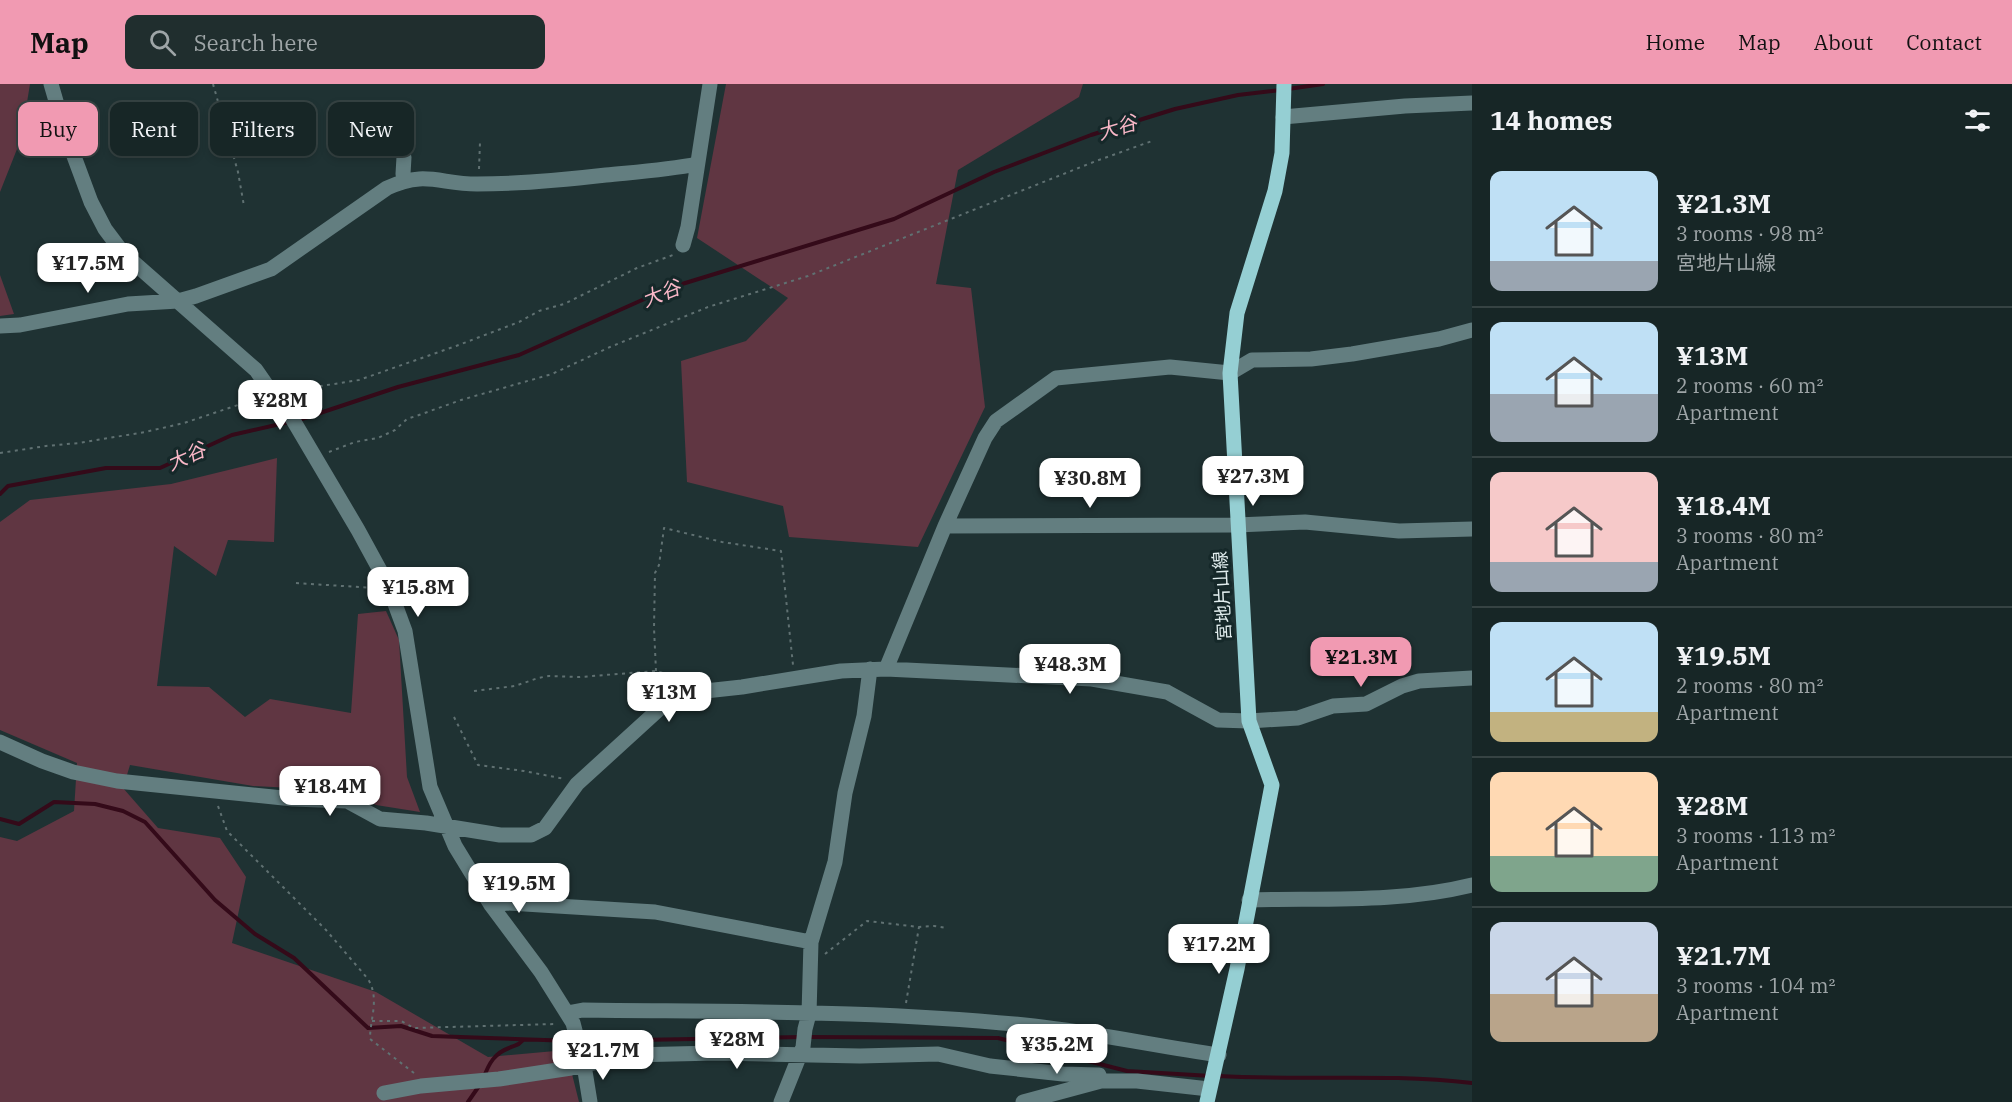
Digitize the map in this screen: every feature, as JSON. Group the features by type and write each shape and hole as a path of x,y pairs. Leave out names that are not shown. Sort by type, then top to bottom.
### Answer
{"main road":[{"name":"宮地片山線","path":"1208,1095 1218,1060 1272,784 1249,721 1230,373 1237,313 1275,191 1282,153 1284,84"}],"street":[{"path":"51,84 65,132 91,201 105,229 123,253 256,370 278,398 306,443 388,585 405,631 430,787 455,846 491,905 541,972 570,1018 584,1065 590,1102"},
{"path":"683,245 688,227 710,84"},
{"path":"1283,114 1472,103"},
{"path":"404,157 403,174 406,180"},
{"path":"0,326 20,325 128,304 178,301 271,269 387,188 406,180 429,178 479,184 556,180 697,164"},
{"path":"781,1102 803,1047 809,1014 811,942 835,862 845,793 878,669 985,438 996,421 1056,378 1170,367 1230,373 1252,360 1311,359 1352,354 1439,339 1472,330"},
{"path":"945,526 1237,525 1305,522 1399,531 1472,529"},
{"path":"0,742 42,762 73,772 117,781 294,799 347,801 380,819 426,823 500,835 531,836 545,828 577,784 668,701 687,693 878,669 1092,679 1167,692 1218,720 1249,721 1298,718 1333,706 1366,704 1402,686 1419,681 1472,678"},
{"path":"1249,900 1404,896 1446,892 1472,885"},
{"path":"491,905 508,903 655,912 811,942"},
{"path":"570,1018 583,1010 809,1014 1034,1026 1218,1060"},
{"path":"384,1093 499,1079 630,1055 717,1053 938,1054 990,1066 1063,1074 1099,1075 1101,1081"},
{"path":"1023,1102 1101,1081 1137,1081 1208,1095"}],"path":[{"path":"213,84 238,172 244,206"},
{"path":"315,458 355,442 378,438 395,430 407,419 461,400 552,374 610,347 708,307 808,276 1152,141"},
{"path":"479,184 480,142"},
{"path":"0,453 145,432 359,380 519,322 539,311 564,304 637,268 669,257 683,245"},
{"path":"656,671 655,573 659,565 664,528 722,542 781,551 794,678"},
{"path":"296,583 348,585 371,589 388,585"},
{"path":"474,691 515,686 538,678 656,671 679,677 699,692"},
{"path":"454,717 478,765 534,772 575,781 577,784"},
{"path":"212,791 227,831 326,930 374,988 370,1039 372,1042 430,1086"},
{"path":"809,968 867,921 947,928"},
{"path":"904,1018 919,927"},
{"path":"372,1021 402,1021 414,1028 570,1018"}],"shaded area":[{"path":"0,84 30,84 27,102 18,102 18,147 0,192"},
{"path":"726,84 1083,84 1079,97 958,170 936,284 971,288 985,407 918,547 789,537 783,506 687,482 681,361 746,341 788,298 697,238"},
{"path":"0,275 14,314 0,316"},
{"path":"277,458 274,542 228,540 216,576 174,546 157,686 209,687 245,717 270,699 351,713 358,614 386,611 399,640 407,777 420,812 376,805 349,791 253,786 130,765 123,788 158,828 220,838 246,877 232,943 376,992 488,1057 566,1050 579,1102 0,1102 0,837 17,841 74,811 77,763 0,730 0,522 30,500 171,484"}],"waterway":[{"name":"大谷","path":"1288,89 1323,84"},
{"name":"大谷","path":"299,420 398,387 519,355 669,288 894,219 994,172 1091,135 1175,109 1238,95 1281,90"},
{"name":"大谷","path":"0,494 8,486 106,468 160,468 232,435 289,422"},
{"path":"0,819 19,824 54,802 95,804 123,811 145,822 215,900 255,934 294,958 368,1028 401,1026 432,1036 573,1041"},
{"path":"580,1041 801,1037"},
{"path":"808,1037 998,1038 1127,1071 1211,1076"},
{"path":"484,1077 496,1056 522,1041"},
{"path":"1218,1076 1408,1078 1472,1083"},
{"path":"468,1102 479,1086"}]}
